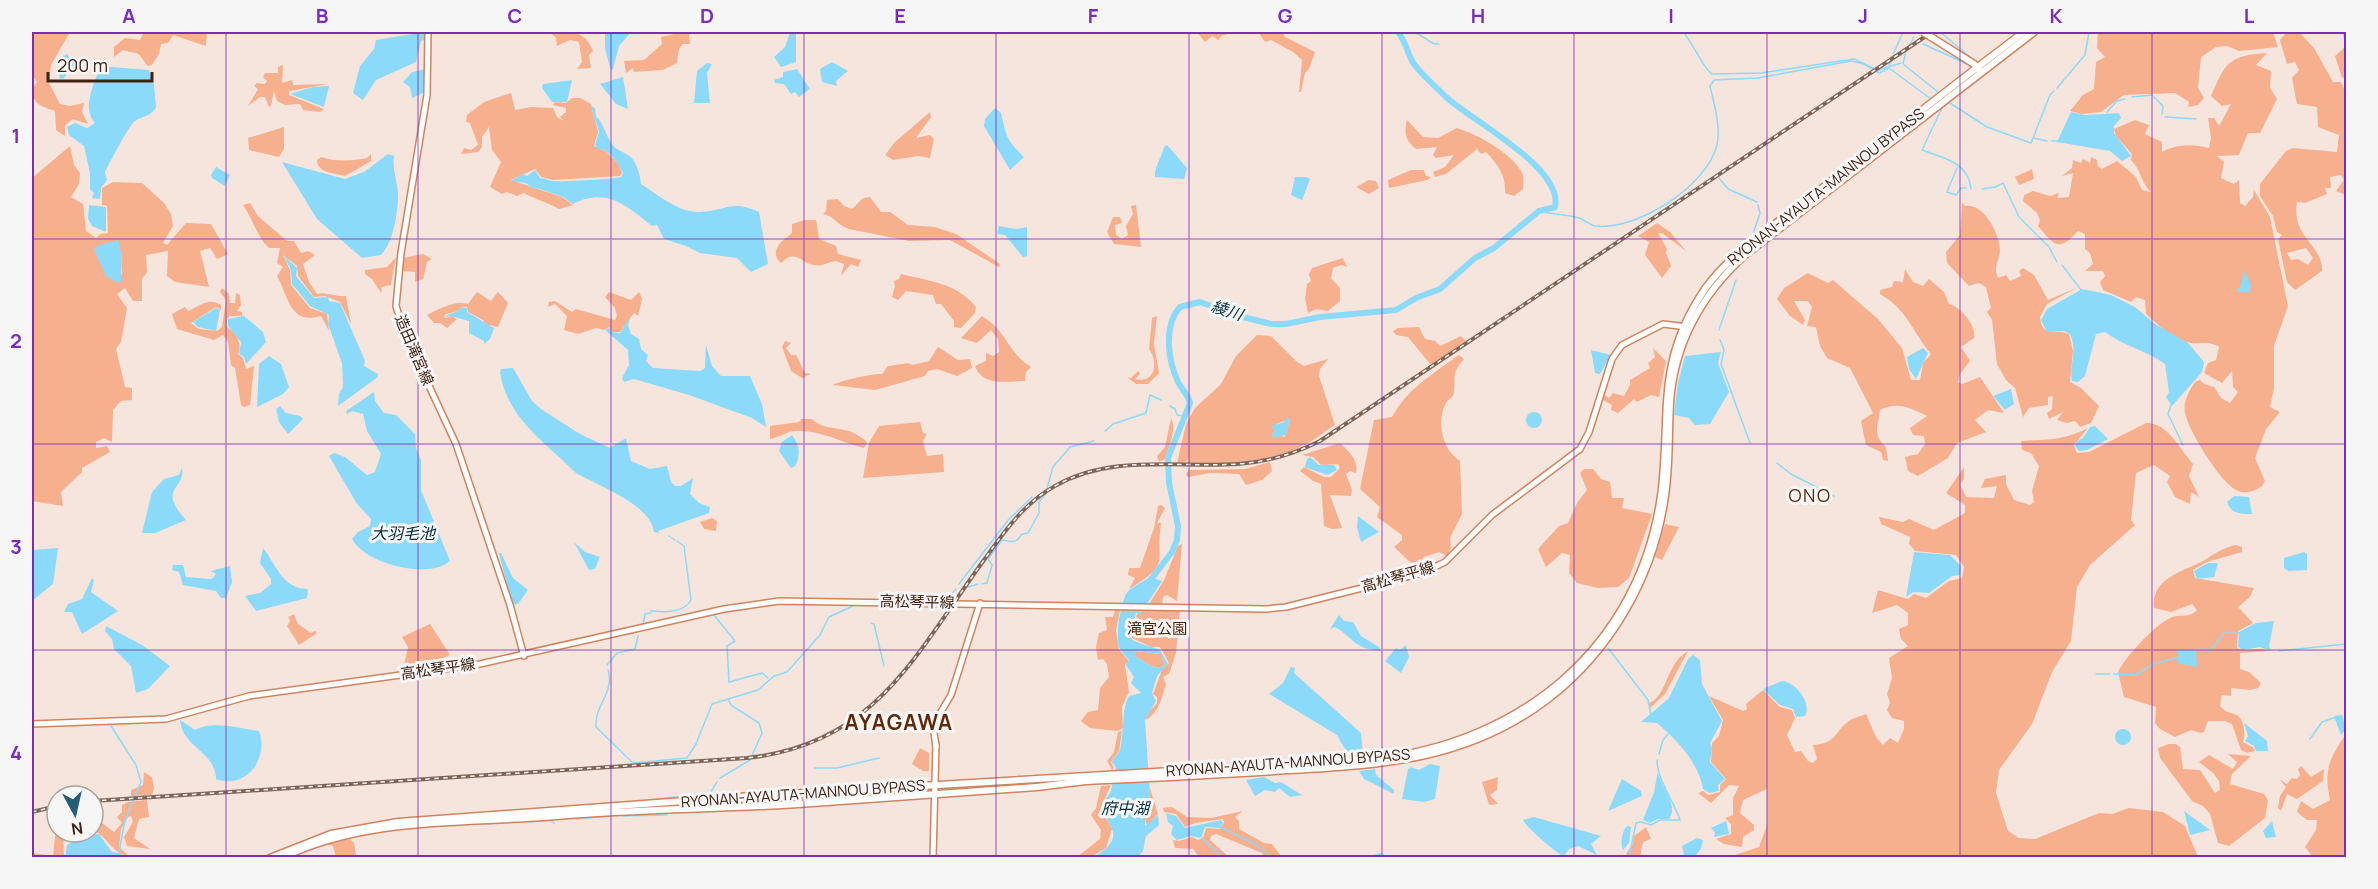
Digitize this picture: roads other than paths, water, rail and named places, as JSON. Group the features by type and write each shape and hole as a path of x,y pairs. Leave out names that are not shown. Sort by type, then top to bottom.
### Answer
{"highway":[{"path":"1922,32 1979,70"},
{"name":"RYONAN-AYAUTA-MANNOU BYPASS","path":"270,858 331,834 398,822 935,784 1101,779 1373,765 1413,759 1460,747 1497,731 1557,692 1598,649 1635,592 1652,554 1665,498 1672,384 1687,327 1706,289 1732,260 1979,70 2024,32"},
{"name":"RYONAN-AYAUTA-MANNOU BYPASS","path":"1979,70 2034,32"},
{"name":"RYONAN-AYAUTA-MANNOU BYPASS","path":"281,858 343,836 399,826 934,794 1101,779"}],"main road":[{"name":"造田滝宮線","path":"428,32 427,95 399,262 396,306 404,332 454,439 510,605 524,656"},
{"name":"高松琴平線","path":"32,724 166,718 255,695 524,656 724,609 771,602 816,600 1275,609 1422,573 1439,566 1492,515 1580,449 1589,432 1612,359 1622,345 1658,325 1687,327"},
{"path":"936,747 933,725 951,695 980,603"},
{"path":"933,858 937,718"},
{"path":"927,733 934,736"}],"water":[{"path":"605,32 631,32 619,46 611,70 605,49"},
{"path":"790,32 796,32 796,62 781,67 774,57 785,47"},
{"path":"424,34 416,62 376,80 363,100 353,93 360,66 374,49 376,40"},
{"path":"67,54 74,64 64,78 60,79 63,56"},
{"path":"832,62 848,71 836,81 837,86 822,82 820,69"},
{"path":"707,63 712,64 707,73 710,103 694,103 697,71"},
{"path":"100,66 149,70 154,84 156,107 151,113 134,122 127,131 105,172 107,180 101,188 100,199 92,198 94,193 90,189 90,173 84,146 69,135 67,127 75,123 87,128 95,123 89,110 89,102"},
{"path":"426,69 423,93 412,98 410,87 403,82 412,72"},
{"path":"797,69 810,89 799,97 795,92 791,94 784,84 775,83 774,80 783,77 783,72"},
{"path":"623,77 628,109 616,104 600,84"},
{"path":"572,80 567,102 552,102 542,88 543,84"},
{"path":"329,86 324,107 290,94 313,87"},
{"path":"591,106 595,108 596,116 612,144 636,164 641,184 662,198 692,212 742,206 759,212 768,264 751,272 737,258 700,253 664,239 657,225 652,226 624,205 606,198 585,199 573,204 563,197 537,188 533,189 526,183 511,181 523,174 527,176 535,170 540,178 552,181 621,177 623,173 616,161 595,145 599,132"},
{"path":"995,108 1001,113 1010,141 1024,157 1010,170 984,126 985,119"},
{"path":"2071,112 2085,115 2119,113 2121,118 2114,126 2114,133 2131,156 2122,161 2110,151 2057,142"},
{"path":"1167,145 1187,168 1184,179 1155,177 1164,147"},
{"path":"388,154 394,156 398,194 394,229 389,244 381,255 362,258 317,219 282,162 345,179 364,172"},
{"path":"216,167 230,175 225,186 212,178 211,175"},
{"path":"1295,177 1310,179 1302,200 1291,195"},
{"path":"89,205 106,207 106,232 92,226 88,219"},
{"path":"999,226 1016,229 1027,227 1027,256 1023,257 1005,235 997,234"},
{"path":"118,240 122,257 121,282 118,283 106,276 94,250 97,246"},
{"path":"284,256 297,268 296,276 314,298 328,297 329,301 340,303 365,361 364,366 378,374 378,377 338,406 339,394 343,387 342,363 328,324 329,315 310,306 292,284 291,270"},
{"path":"2244,270 2251,285 2249,293 2236,291 2241,285"},
{"path":"2082,289 2111,295 2135,307 2155,324 2188,343 2204,362 2202,372 2172,406 2166,397 2169,392 2165,364 2105,332 2096,334 2085,376 2078,382 2072,381 2073,346 2070,334 2064,331 2047,332 2041,320 2047,309"},
{"path":"461,307 467,308 467,312 494,328 490,339 484,344 484,341 469,333 469,321 450,316 443,317 460,310"},
{"path":"216,308 220,310 216,331 198,327 193,322"},
{"path":"244,316 263,332 266,342 246,364 244,357 239,354 241,342 228,326 228,319"},
{"path":"630,317 628,325 631,334 639,339 641,349 648,355 646,361 653,368 700,371 705,368 706,345 712,366 721,376 750,376 762,404 766,427 752,418 689,395 634,379 624,382 622,378 629,365 628,350 605,330 609,328 612,332 620,333"},
{"path":"1923,348 1928,353 1916,379 1909,369 1907,357"},
{"path":"1591,350 1611,355 1600,374 1595,373"},
{"path":"1721,352 1718,363 1729,392 1710,424 1695,425 1689,418 1674,415 1678,383 1685,356"},
{"path":"269,356 281,364 289,387 283,394 257,407 259,364"},
{"path":"513,368 532,401 580,434 610,448 626,438 631,461 650,469 667,466 671,482 675,486 681,486 693,478 690,494 699,503 710,507 709,513 658,531 659,533 654,532 651,522 633,504 576,473 530,430 514,409 503,385 501,369"},
{"path":"2011,389 2014,404 2005,410 1993,396"},
{"name":"大羽毛池","path":"374,392 375,401 384,413 396,415 415,434 416,448 421,460 421,490 450,561 440,567 413,569 383,562 359,548 352,539 358,532 370,526 371,519 357,504 329,456 334,453 345,457 367,475 375,472 381,454 367,431 363,414 352,411 347,414 346,411"},
{"path":"280,406 286,413 300,416 303,419 288,434 279,422 276,409"},
{"path":"1534,412 1542,420 1534,428 1526,420"},
{"path":"1287,417 1290,419 1286,435 1273,438 1272,434 1275,431 1271,426 1284,422"},
{"path":"2095,426 2108,439 2087,450 2079,451 2075,446 2077,441 2083,438 2090,427"},
{"path":"792,435 797,443 799,454 795,466 791,468 779,451 782,442"},
{"path":"1310,457 1319,465 1334,465 1337,470 1327,475 1305,467"},
{"path":"182,467 182,475 174,490 173,501 186,520 155,533 142,533 152,492 164,479 179,475"},
{"path":"2234,496 2249,497 2252,514 2240,513 2231,509 2227,502"},
{"path":"1358,516 1379,532 1361,542 1357,527"},
{"path":"574,542 585,552 600,557 595,569 589,570"},
{"path":"58,548 53,584 32,601 32,550"},
{"path":"263,548 286,580 299,588 308,589 307,598 256,611 245,596 260,593 271,584 271,579 260,563"},
{"path":"1914,552 1950,555 1961,566 1960,575 1952,576 1929,593 1913,592 1906,597"},
{"path":"2304,552 2307,554 2307,570 2288,571 2284,568 2284,558"},
{"path":"499,553 513,578 528,590 518,604 512,605"},
{"path":"2208,563 2218,563 2214,577 2197,579 2194,571"},
{"path":"173,565 183,565 186,577 212,579 216,574 211,571 230,566 232,582 226,598 221,598 216,591 183,585 179,572 172,570"},
{"name":"府中湖","path":"1150,577 1162,581 1141,613 1136,613 1131,638 1160,650 1168,664 1157,676 1152,693 1156,701 1145,720 1150,795 1148,806 1145,808 1145,826 1158,815 1159,825 1146,836 1143,851 1138,857 1093,858 1111,843 1113,837 1103,804 1111,791 1116,768 1112,762 1120,750 1127,700 1129,696 1141,693 1131,683 1134,677 1126,665 1129,660 1118,644 1121,609 1129,590","holes":["1136,651 1161,654 1165,665 1160,668 1134,656"]},
{"path":"92,578 94,580 91,592 118,611 82,634 72,612 64,612 68,604 82,599"},
{"path":"1339,615 1344,621 1353,622 1361,636 1379,647 1381,651 1359,645 1335,627 1330,629"},
{"path":"2274,621 2269,646 2271,651 2260,647 2242,650 2238,646 2239,632 2256,623"},
{"path":"106,626 142,645 170,666 148,689 136,693 131,666 114,649 112,639 105,631"},
{"path":"1406,645 1409,657 1401,673 1385,661 1396,648 1400,650"},
{"path":"2196,649 2197,667 2178,663 2178,650"},
{"path":"1693,655 1700,660 1702,684 1722,721 1710,743 1712,748 1710,762 1725,779 1718,785 1719,791 1710,793 1703,789 1692,761 1672,736 1657,723 1641,722 1669,698 1688,659"},
{"path":"1291,667 1295,668 1294,673 1361,733 1363,755 1352,756 1337,735 1269,694 1283,683"},
{"path":"1782,681 1792,685 1801,694 1806,705 1805,716 1796,717 1793,709 1780,705 1763,689"},
{"path":"2342,715 2346,729 2341,735 2334,716"},
{"path":"180,720 195,730 219,725 259,731 261,751 258,761 246,776 237,780 216,779 211,762 186,737"},
{"path":"2244,723 2267,741 2268,751 2256,751 2254,746 2245,741 2248,736"},
{"path":"2120,729 2126,729 2131,737 2129,743 2120,745 2115,740 2115,734"},
{"path":"1430,764 1440,766 1435,799 1424,802 1402,799 1408,769 1411,767 1419,770"},
{"path":"1375,769 1376,775 1394,790 1394,794 1364,779 1359,771"},
{"path":"1658,771 1671,802 1672,814 1669,819 1658,819 1650,823 1643,820 1654,792"},
{"path":"1264,777 1275,783 1281,782 1302,795 1290,797 1279,788 1275,792 1265,790 1255,796 1246,780"},
{"path":"1622,779 1641,791 1642,796 1608,811"},
{"path":"2184,811 2210,830 2190,835"},
{"path":"1166,813 1176,816 1185,828 1221,820 1223,823 1220,828 1205,827 1201,838 1191,836 1177,840 1171,834 1173,826 1168,822"},
{"path":"1534,817 1601,836 1591,844 1597,855 1578,846 1569,849 1564,856 1560,854 1535,834 1523,820"},
{"path":"1726,821 1729,834 1714,837 1715,832 1711,828"},
{"path":"2272,821 2276,837 2266,838 2263,831"},
{"path":"1628,826 1631,827 1629,843 1623,850 1622,837"},
{"path":"1697,838 1703,840 1701,849 1694,857 1684,855 1682,846"},
{"path":"105,842 112,852 120,853 125,857 65,857 67,845"}],"waterway":[{"name":"綾川","path":"1149,582 1172,552 1177,540 1178,526 1169,483 1168,458 1190,403 1178,382 1170,354 1169,333 1180,307 1200,302 1239,316 1271,324 1396,310 1416,298 1440,289 1475,258 1494,248 1539,211 1555,207 1554,192 1531,161 1446,97 1414,64 1398,32"},
{"path":"1415,32 1434,44 1439,44"},
{"path":"1683,32 1712,74 1761,73 1854,59 1873,68"},
{"path":"1893,55 1903,32"},
{"path":"1940,32 1974,60"},
{"path":"2057,88 2085,55 2089,32"},
{"path":"1910,44 1914,37"},
{"path":"1923,44 1967,64"},
{"path":"1906,51 1903,64 1938,92"},
{"path":"1889,65 1893,59"},
{"path":"1539,211 1579,218 1595,226 1612,226 1630,221 1668,203 1700,176 1711,160 1717,145 1718,123 1710,86 1714,80 1758,78 1851,61 1864,64 1879,73 1889,68 1931,99"},
{"path":"1878,70 1901,63"},
{"path":"1950,103 1987,127 2031,143 2050,95 2054,91"},
{"path":"2132,97 2152,95"},
{"path":"2154,97 2163,106 2162,114"},
{"path":"2107,112 2117,101 2125,99"},
{"path":"1942,108 1922,150 1954,162 1965,173 1971,189"},
{"path":"2165,117 2196,119"},
{"path":"2034,138 2047,141"},
{"path":"2052,141 2058,141"},
{"path":"1957,168 1947,192 1956,195 1961,188 1966,188"},
{"path":"1719,178 1728,189 1757,202"},
{"path":"1982,189 2003,183 2019,217 2049,247 2057,262"},
{"path":"1752,237 1760,213 1758,205"},
{"path":"2062,265 2082,291"},
{"path":"1719,330 1736,280"},
{"path":"1720,340 1724,350 1721,364 1750,443"},
{"path":"1105,431 1113,424 1146,413 1150,395 1161,400"},
{"path":"2171,405 2168,414 2183,445"},
{"path":"1170,406 1175,409 1177,415 1184,416"},
{"path":"982,584 987,583 992,565 988,559 1002,540 1015,541 1022,534 1028,533 1039,513 1039,502 1045,495 1053,467 1070,447 1094,441"},
{"path":"1777,463 1791,474 1834,496"},
{"path":"959,584 1009,519 1032,497"},
{"path":"669,536 675,540"},
{"path":"651,611 678,610 691,600 684,546 677,541"},
{"path":"968,587 978,584"},
{"path":"945,601 956,589"},
{"path":"608,670 609,685 598,712 596,727 633,763 687,758 696,744 712,704 758,690 774,676 787,672 820,635 829,617 855,605"},
{"path":"643,625 645,614 651,613"},
{"path":"714,615 735,641 727,646 729,682 762,673 768,678"},
{"path":"871,623 874,624 884,666"},
{"path":"2198,649 2211,650 2224,633 2239,633"},
{"path":"607,665 617,653 635,649 638,636"},
{"path":"2279,651 2346,644"},
{"path":"1608,648 1648,700 1651,715"},
{"path":"2114,674 2136,675 2153,664 2180,657"},
{"path":"2096,674 2110,674"},
{"path":"720,778 750,760 762,733 759,723 731,705 728,699"},
{"path":"2310,739 2322,722 2336,717"},
{"path":"111,726 136,765 141,782 125,820 118,858"},
{"path":"1659,754 1663,740 1668,734"},
{"path":"815,768 837,768 879,758"},
{"path":"1629,858 1636,823 1651,825 1660,820 1680,820 1663,783 1657,760"},
{"path":"650,800 710,793 717,782"},
{"path":"623,816 667,815"},
{"path":"576,819 611,816"},
{"path":"530,822 551,820 554,823"},
{"path":"486,824 497,823"},
{"path":"1220,827 1255,844 1273,858"},
{"path":"1202,838 1223,858"},
{"path":"1364,858 1380,854 1389,858"}],"railway":[{"path":"105,800 747,758 791,749 829,735 860,714 888,689 913,661 1007,529 1044,493 1076,476 1098,470 1144,464 1249,463 1280,457 1320,441 1932,32"},
{"path":"32,812 45,809"}],"district":[{"name":"ONO","path":"1810,496"},
{"name":"AYAGAWA","path":"899,723"}],"park label":[{"name":"滝宮公園","path":"1157,629"}]}
